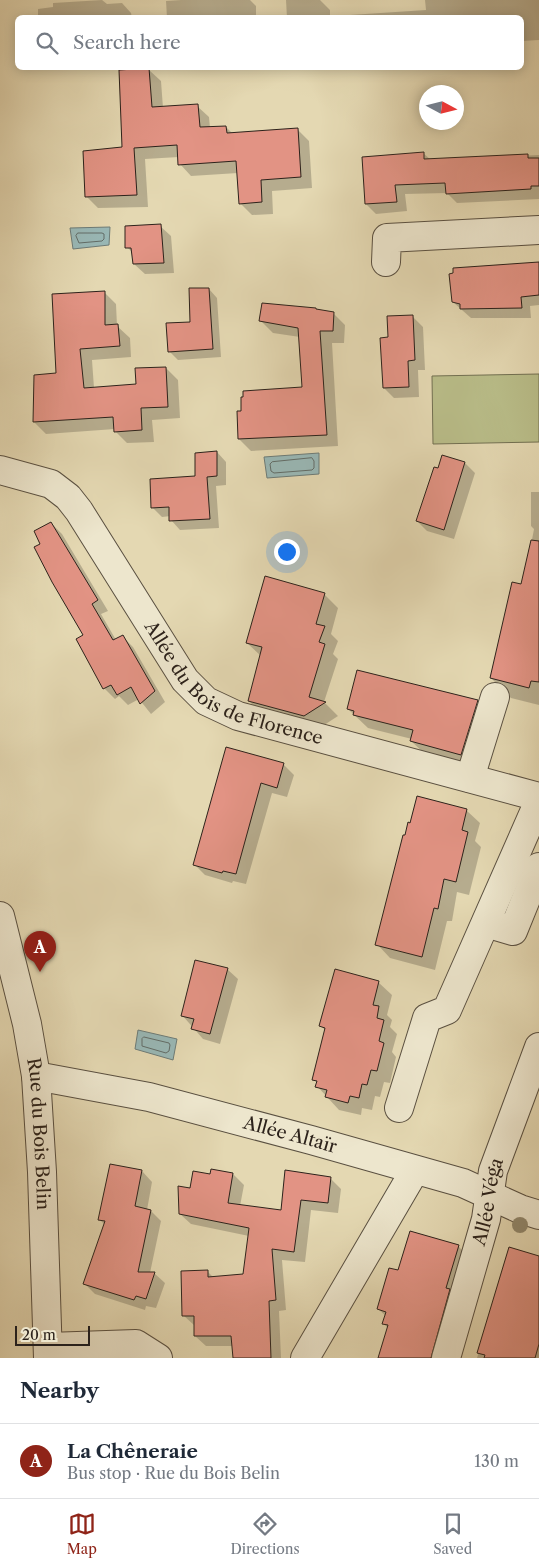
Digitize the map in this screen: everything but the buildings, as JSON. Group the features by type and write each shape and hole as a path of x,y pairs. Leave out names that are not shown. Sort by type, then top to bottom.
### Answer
{"street":[{"path":"386,262 387,238 539,230"},
{"name":"Allée du Bois de Florence","path":"0,470 51,484 68,497 79,511 185,680 206,701 238,716 539,797"},
{"path":"470,778 495,697"},
{"path":"399,1108 427,1018 446,1010 539,801"},
{"path":"486,923 512,931 539,867"},
{"name":"Rue du Bois Belin","path":"0,916 27,1024 36,1076 42,1172 48,1353"},
{"name":"Allée Véga","path":"446,1358 486,1219 493,1170 539,1047"},
{"name":"Allée Altaïr","path":"36,1076 150,1098 311,1140 463,1183 488,1196 539,1215"},
{"path":"305,1358 415,1170"},
{"path":"48,1353 136,1344 158,1358"}],"green space":[{"path":"539,374 539,442 433,444 432,376"}],"water":[{"path":"110,227 109,245 73,249 70,228"},
{"path":"319,453 319,474 267,478 264,457"},
{"path":"138,1030 177,1039 173,1060 135,1049"}],"place":[{"name":"La Chêneraie","path":"40,972"}]}
